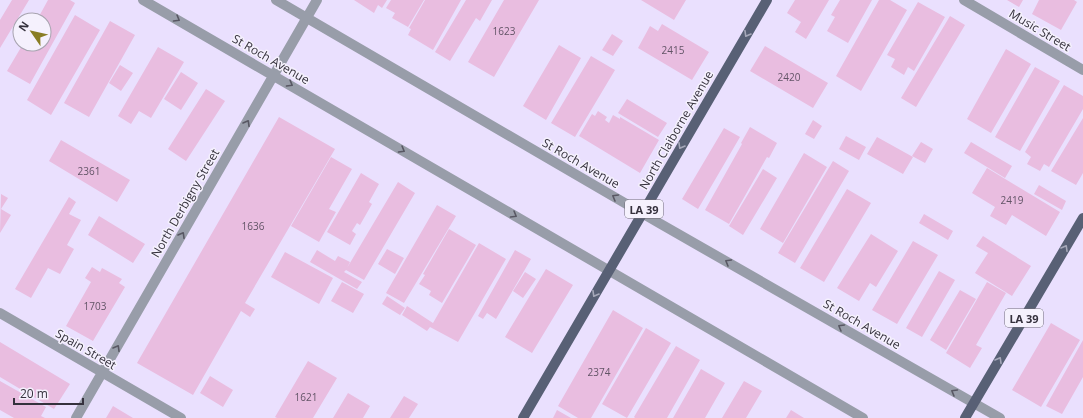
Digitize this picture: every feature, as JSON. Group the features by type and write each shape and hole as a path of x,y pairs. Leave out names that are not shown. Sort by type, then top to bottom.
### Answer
{"main road":[{"name":"North Claiborne Avenue","path":"523,418 608,270 767,0"},
{"name":"LA 39","path":"965,418 1083,218"}],"street":[{"name":"St Roch Avenue","path":"143,0 863,418"},
{"name":"St Roch Avenue","path":"276,0 642,213 1000,418"},
{"name":"North Derbigny Street","path":"76,418 317,0"},
{"name":"Music Street","path":"964,0 1083,70"},
{"name":"Spain Street","path":"0,313 181,418"}],"building":[{"path":"12,0 29,0 22,12 12,12 12,28 0,48 0,20"},
{"path":"48,0 70,0 75,3 52,44 52,12 41,12"},
{"path":"354,0 387,0 382,8 378,5 374,13"},
{"path":"391,0 424,0 408,27 392,18 395,13 386,8"},
{"path":"425,0 461,0 433,50 408,35 411,29 409,28"},
{"path":"466,0 492,0 480,21 476,18 450,61 435,52"},
{"path":"504,0 539,0 494,77 468,62"},
{"path":"641,0 686,0 674,20"},
{"path":"795,0 829,0 806,39 795,32 801,22 787,13"},
{"path":"840,0 872,0 848,43 827,31 835,17 831,15"},
{"path":"879,0 890,0 907,10 861,91 836,76"},
{"path":"1007,0 1023,0 1019,7"},
{"path":"1039,0 1074,0 1077,2 1061,30 1032,14"},
{"path":"918,2 945,17 914,71 908,67 904,75 891,67 895,59 887,55"},
{"path":"75,15 100,30 51,115 27,100"},
{"path":"950,16 965,25 916,107 901,98"},
{"path":"110,21 135,35 89,117 64,103"},
{"path":"662,24 709,52 692,80 638,48 650,26 658,31"},
{"path":"612,34 623,41 613,56 602,50"},
{"path":"559,45 581,58 546,120 523,106"},
{"path":"765,46 828,83 813,108 750,71"},
{"path":"158,47 184,62 151,118 139,111 131,124 118,116"},
{"path":"1006,49 1031,64 991,133 967,119"},
{"path":"18,52 48,52 30,84 7,71"},
{"path":"591,56 615,70 575,137 551,123"},
{"path":"120,65 133,73 121,91 109,83"},
{"path":"1035,67 1060,81 1020,151 995,137"},
{"path":"181,72 198,83 181,110 164,99"},
{"path":"1064,85 1083,96 1083,109 1049,167 1044,164 1040,171 1027,164 1031,157 1025,152"},
{"path":"206,89 225,101 186,161 168,149"},
{"path":"627,99 667,123 658,137 618,113"},
{"path":"598,111 607,117 605,120 609,123 613,115 620,119 620,117 659,140 640,173 579,136 592,114 595,116"},
{"path":"279,117 335,149 245,303 255,309 250,317 241,311 193,395 137,363"},
{"path":"1083,118 1083,173 1076,185 1051,171"},
{"path":"813,120 822,126 814,139 805,134"},
{"path":"750,127 777,143 769,158 767,157 729,224 705,210"},
{"path":"724,128 740,137 698,209 682,199"},
{"path":"846,136 866,147 859,160 839,149"},
{"path":"877,137 913,157 903,174 867,154"},
{"path":"61,140 130,180 117,202 49,161"},
{"path":"921,142 933,149 925,163 912,156"},
{"path":"971,142 1012,166 1005,178 964,153"},
{"path":"804,153 827,167 783,243 760,229"},
{"path":"331,157 352,169 329,209 336,212 319,242 291,226"},
{"path":"833,161 849,171 795,263 778,253"},
{"path":"987,168 1060,212 1046,236 1012,215 1006,225 990,216 995,207 972,193"},
{"path":"763,169 777,178 743,235 729,226"},
{"path":"361,173 379,184 369,202 372,204 360,225 357,223 352,231 356,234 350,245 327,232"},
{"path":"398,182 415,193 364,280 346,270 344,272 362,282 357,289 310,262 317,250 335,261 338,256 350,262 347,268"},
{"path":"1039,185 1066,201 1062,210 1034,194"},
{"path":"847,189 871,203 824,282 800,268"},
{"path":"1,194 8,198 1,209 11,215 0,233"},
{"path":"69,197 76,202 69,214 81,220 67,245 74,249 60,274 48,268 31,298 15,289"},
{"path":"437,205 456,216 404,303 386,293"},
{"path":"924,214 953,231 948,240 919,223"},
{"path":"99,216 145,244 133,263 88,235"},
{"path":"449,229 476,245 442,303 429,295 431,291 419,284 425,275 423,274"},
{"path":"871,234 898,251 876,287 870,283 859,301 837,288"},
{"path":"983,236 1031,266 1012,296 975,273 988,253 976,246"},
{"path":"913,241 938,255 897,324 872,310"},
{"path":"479,243 506,259 458,342 430,327 427,331 402,315 407,306 433,323"},
{"path":"387,249 404,258 395,274 378,264"},
{"path":"515,250 531,259 496,319 487,313 483,319 478,316"},
{"path":"285,252 333,278 319,304 271,277"},
{"path":"92,267 100,272 102,268 122,279 119,283 125,287 93,341 66,326 91,282 85,278"},
{"path":"546,269 573,285 532,353 505,337"},
{"path":"939,271 955,280 922,337 906,328"},
{"path":"525,272 536,279 523,298 513,291"},
{"path":"342,282 364,294 353,313 331,301"},
{"path":"987,282 1006,293 976,345 982,348 970,368 946,353"},
{"path":"960,290 976,299 946,350 930,340"},
{"path":"387,296 405,308 400,315 382,304"},
{"path":"613,310 643,328 591,418 578,418 558,406"},
{"path":"1051,323 1080,340 1041,407 1012,390"},
{"path":"646,328 671,343 627,418 602,404"},
{"path":"1083,340 1083,377 1062,414 1046,406"},
{"path":"0,342 70,384 54,409 0,377"},
{"path":"676,346 700,360 667,418 635,418 634,417"},
{"path":"308,361 337,378 313,418 275,417"},
{"path":"701,369 725,383 705,418 673,418"},
{"path":"210,376 233,390 223,407 200,393"},
{"path":"0,381 46,407 41,416 45,418 14,418 0,410"},
{"path":"744,381 762,391 746,418 722,418"},
{"path":"348,393 370,406 363,418 333,418"},
{"path":"404,396 418,404 409,418 390,418"},
{"path":"113,406 133,418 106,418"},
{"path":"557,410 571,418 553,418"},
{"path":"791,410 804,418 786,418"}]}
